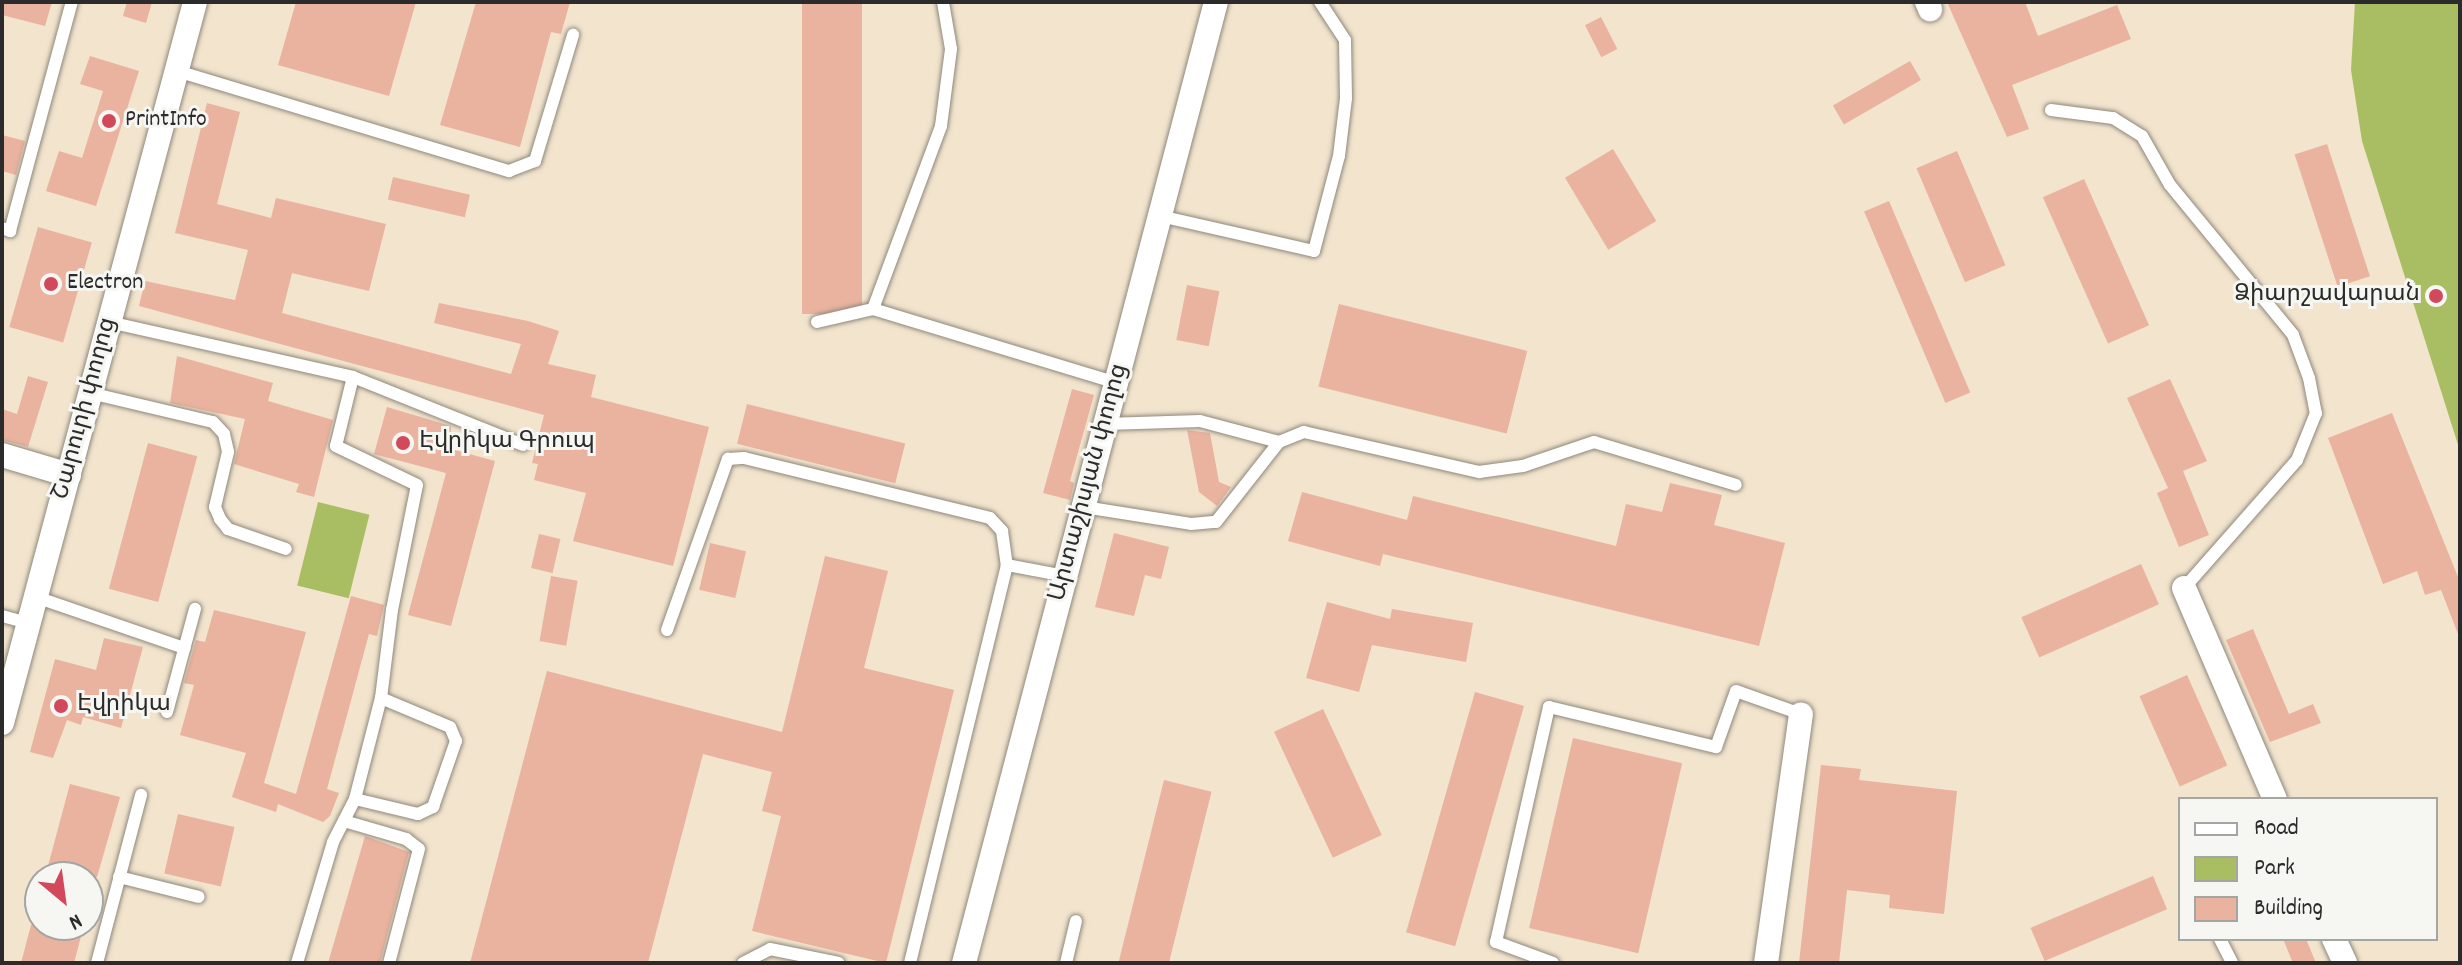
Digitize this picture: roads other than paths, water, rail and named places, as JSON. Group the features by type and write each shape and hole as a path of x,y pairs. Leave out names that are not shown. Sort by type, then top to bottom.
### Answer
{"street":[{"name":"Շարուրի փողոց","path":"2,723 195,2"},
{"name":"Արտաշիսյան փողոց","path":"964,963 1216,2"},
{"path":"2,455 69,475"},
{"path":"2184,588 2274,797"},
{"path":"1766,963 1801,714"},
{"path":"2335,941 2345,963"}],"lane":[{"path":"2,228 10,231 72,2"},
{"path":"873,309 941,126 951,49 943,2"},
{"path":"1160,216 1314,251 1339,156 1346,98 1345,40 1320,2"},
{"path":"177,71 509,171 535,161 573,35"},
{"path":"2051,110 2113,118 2142,136 2170,185 2293,335 2309,378 2316,413 2297,460 2184,588"},
{"path":"817,322 873,309 1116,383"},
{"path":"109,322 353,377 523,445"},
{"path":"297,963 344,821 355,799 381,698 392,610 417,485 336,446 353,377"},
{"path":"90,393 213,422 224,434 228,452 215,507 220,519 228,529 286,549"},
{"path":"1106,424 1200,421 1279,442"},
{"path":"1084,507 1191,524 1216,522 1279,442 1304,432 1479,472 1523,466 1594,442 1736,485"},
{"path":"667,630 728,459 744,458 990,518 1002,531 1007,565 910,963"},
{"path":"1007,565 1065,576"},
{"path":"36,597 184,648"},
{"path":"167,712 195,609"},
{"path":"2,616 29,623"},
{"path":"1553,963 1496,942 1549,707 1716,747 1736,691 1801,714"},
{"path":"355,799 418,814 433,807 456,741 450,727 381,698"},
{"path":"97,963 141,795"},
{"path":"344,821 406,839 419,849 389,963"},
{"path":"119,877 199,897"},
{"path":"1066,963 1076,921"},
{"path":"2221,941 2232,963"},
{"path":"743,963 770,949 839,963"}],"place":[{"name":"PrintInfo","path":"109,121"},
{"name":"Electron","path":"51,284"},
{"name":"Ձիարշավարան","path":"2436,296"},
{"name":"Էվրիկա Գրուպ","path":"403,443"},
{"name":"Էվրիկա","path":"61,706"}]}
